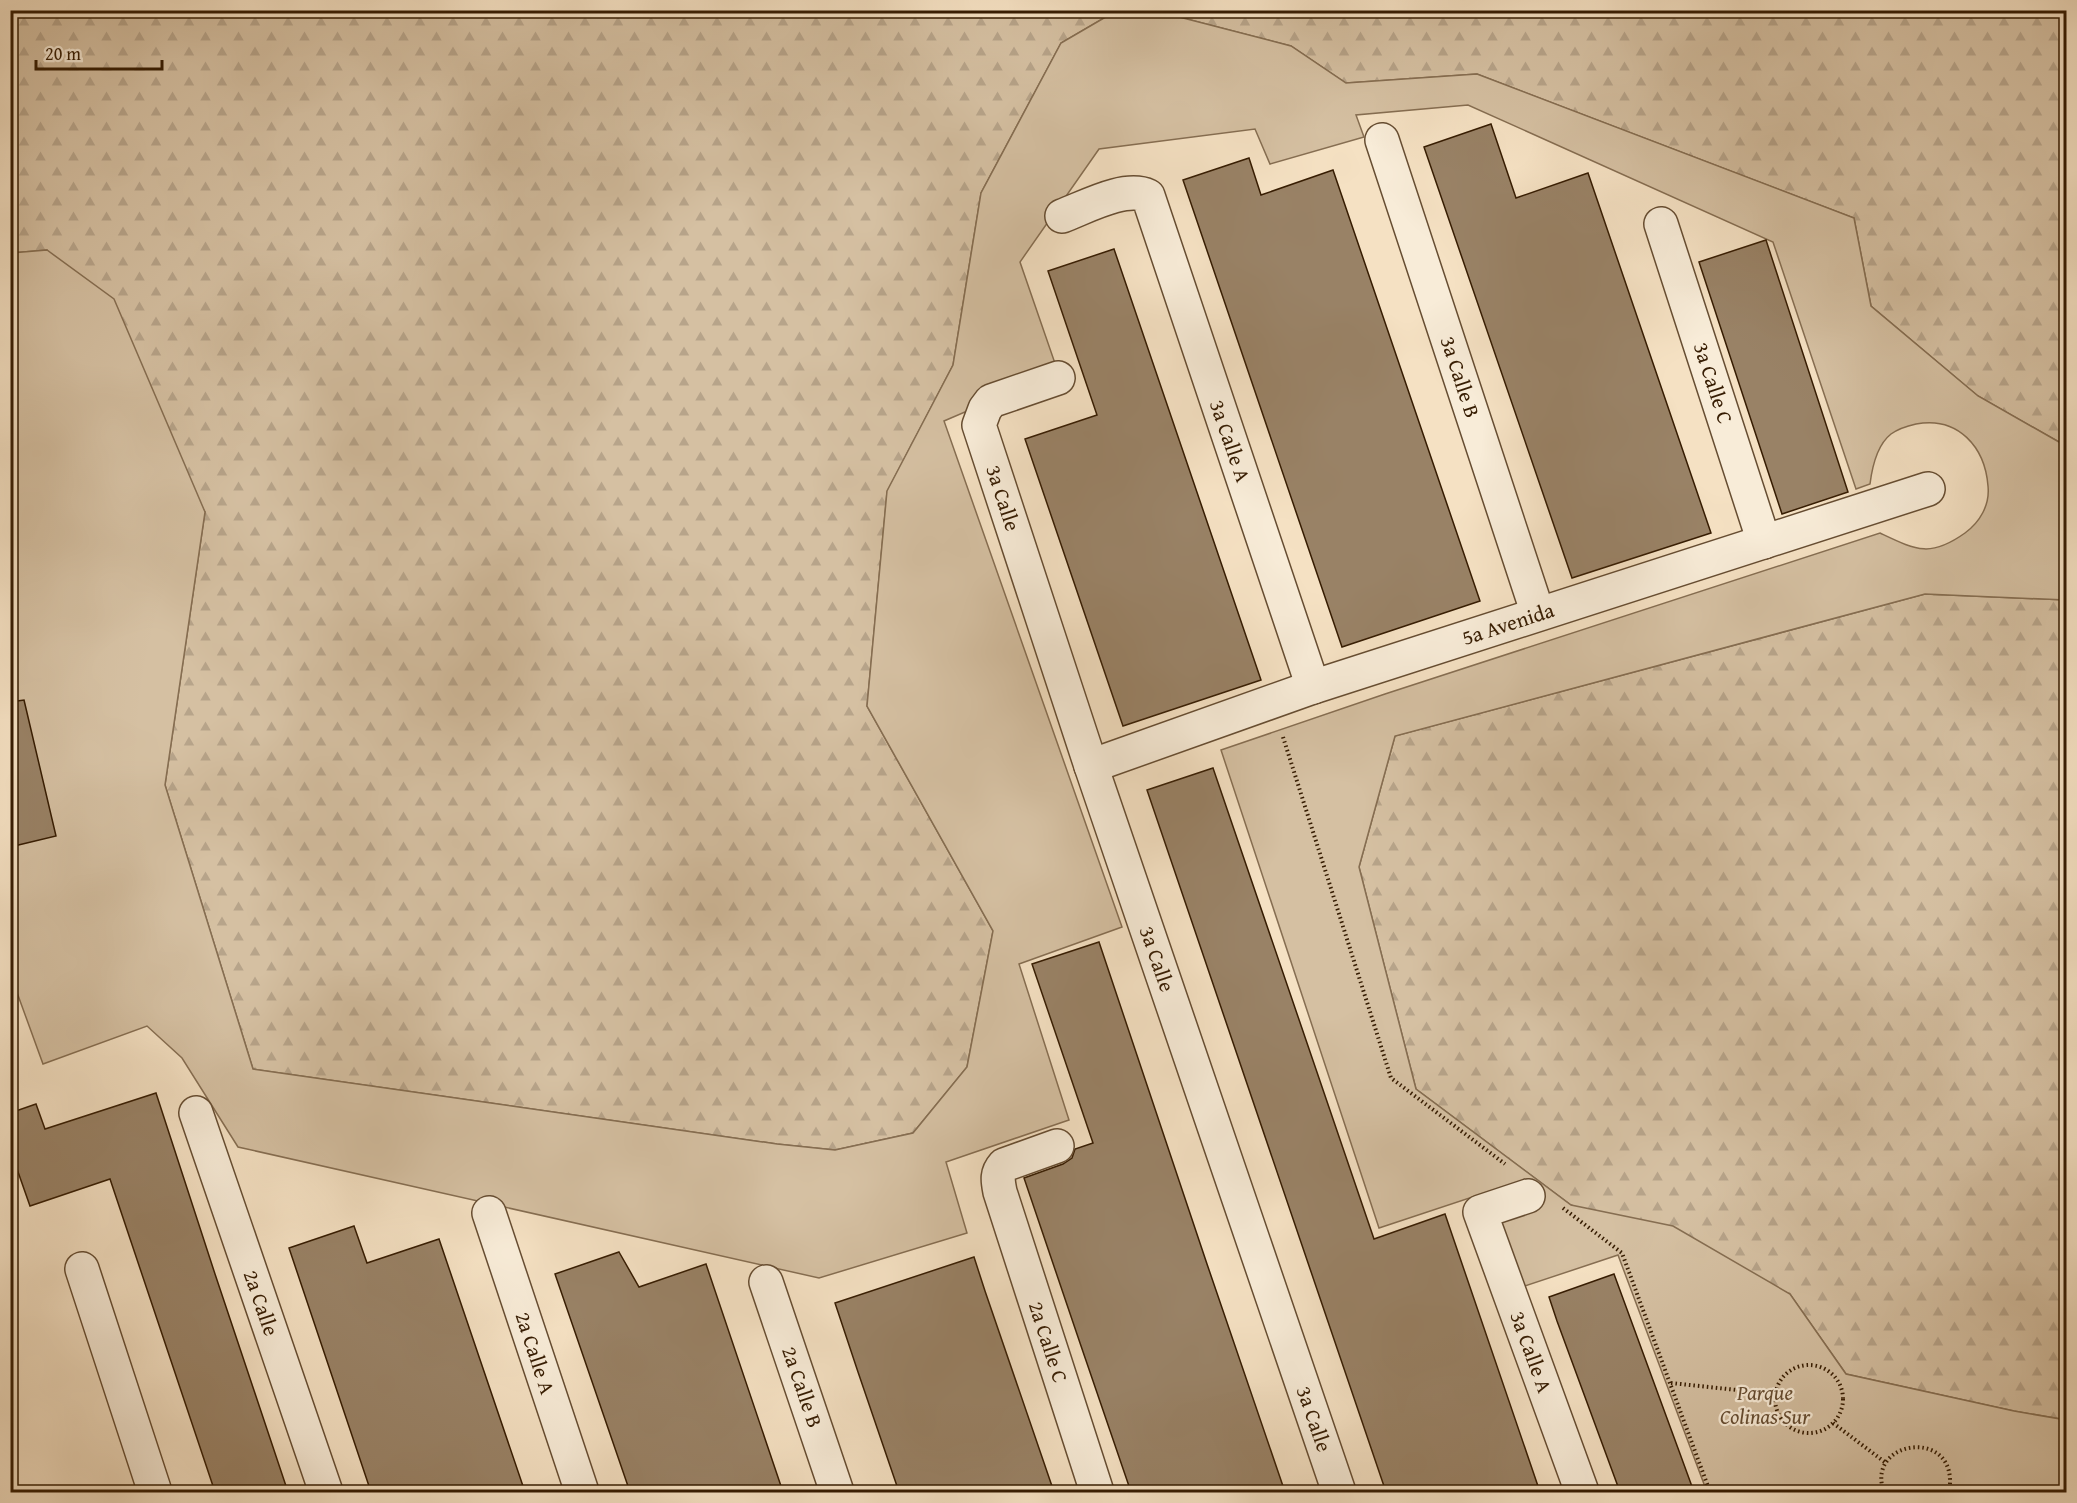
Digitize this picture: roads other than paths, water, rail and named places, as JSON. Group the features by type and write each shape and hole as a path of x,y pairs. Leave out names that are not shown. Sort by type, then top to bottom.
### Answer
{"street":[{"name":"3a Calle B","path":"1382,140 1538,614"},
{"name":"3a Calle A","path":"1062,216 1115,196 1140,192 1148,196 1313,687"},
{"name":"3a Calle C","path":"1661,224 1764,542"},
{"name":"3a Calle","path":"1058,378 991,401 979,425 1091,766 1339,1492"},
{"name":"5a Avenida","path":"1091,766 1313,687 1928,489"},
{"name":"2a Calle","path":"196,1113 326,1492"},
{"name":"2a Calle C","path":"1057,1146 1004,1165 997,1177 1097,1492"},
{"name":"3a Calle A","path":"1533,1190 1479,1212 1582,1492"},
{"name":"2a Calle A","path":"489,1213 582,1492"},
{"path":"82,1269 155,1492"},
{"name":"2a Calle B","path":"766,1282 837,1492"}],"park label":[{"name":"Parque Colinas Sur","path":"1765,1405"}]}
